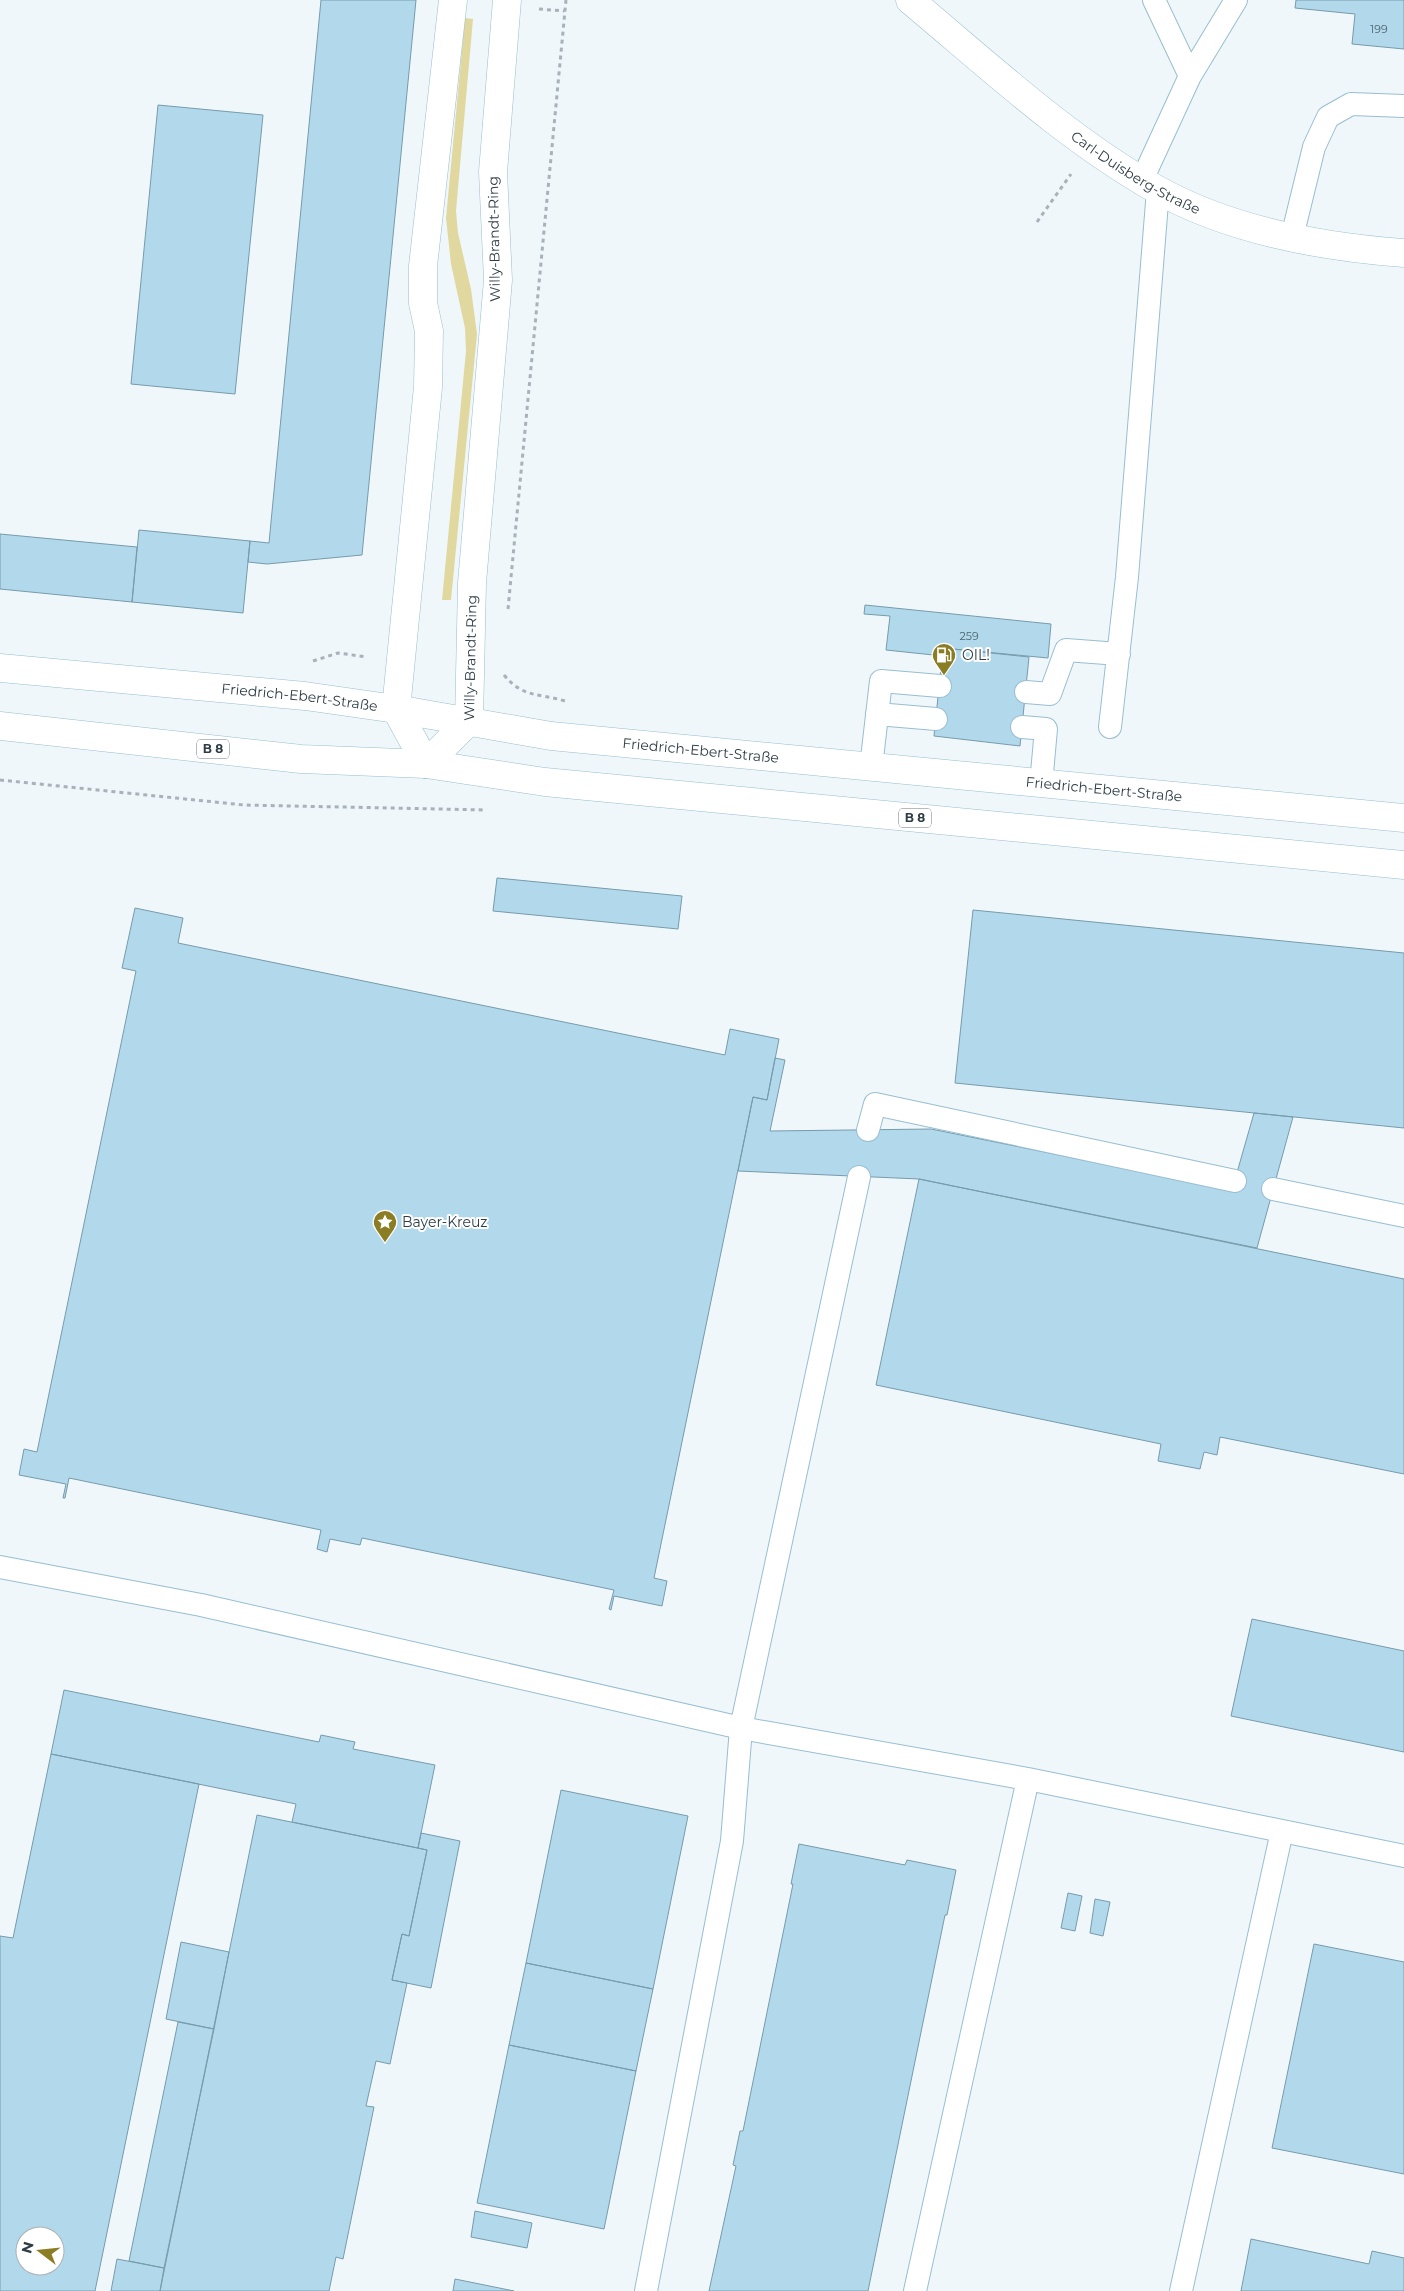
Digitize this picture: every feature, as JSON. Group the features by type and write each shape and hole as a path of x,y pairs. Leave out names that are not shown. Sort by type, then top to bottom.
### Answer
{"main road":[{"path":"426,764 396,708 428,387 429,331 423,303 423,266 453,0"},
{"name":"Willy-Brandt-Ring","path":"426,764 469,722 472,583 498,280 493,172 507,0"},
{"name":"Carl-Duisberg-Straße","path":"910,0 1090,146 1150,185 1199,209 1292,237 1311,242 1404,253"},
{"name":"Friedrich-Ebert-Straße","path":"0,668 305,696 396,708 551,736 1404,818"},
{"name":"B 8","path":"0,726 301,759 426,764 545,782 1404,865"}],"lane":[{"path":"1154,0 1190,76"},
{"path":"1110,727 1127,577 1150,185 1190,76 1236,0"},
{"path":"1292,237 1314,147 1328,117 1351,104 1404,106"},
{"path":"1041,784 1050,694 1066,650 1119,654"},
{"path":"871,767 881,681 940,686"},
{"path":"1026,692 1050,694"},
{"path":"877,714 936,720"},
{"path":"1022,727 1046,730"},
{"path":"868,1130 875,1104 1235,1181"},
{"path":"646,2291 732,1842 741,1728 859,1177"},
{"path":"1273,1189 1404,1216"},
{"path":"0,1567 201,1605 741,1728 1028,1779 1404,1856"},
{"path":"915,2291 1028,1779"},
{"path":"1181,2291 1282,1831"}],"path":[{"path":"508,613 566,0"},
{"path":"1037,222 1090,146"},
{"path":"0,780 244,805 419,807"}],"shaded area":[{"path":"465,18 473,19 456,211 458,233 471,289 477,334 451,600 442,600 466,351 465,328 451,264 446,218"}],"building":[{"path":"321,0 416,0 362,555 267,564 248,562 250,541 269,543"},
{"path":"1296,0 1404,0 1404,49 1352,44 1355,14 1295,8"},
{"path":"158,105 263,115 235,394 131,384"},
{"path":"139,530 250,541 243,613 132,602"},
{"path":"0,534 137,547 132,602 0,589"},
{"path":"865,605 1051,624 1048,658 943,648 943,656 886,650 890,616 864,614"},
{"path":"943,648 1029,657 1020,746 934,736"},
{"path":"497,878 682,896 678,929 493,911"},
{"path":"135,908 183,918 178,943 725,1055 730,1029 779,1039 767,1100 753,1097 654,1578 667,1581 662,1606 614,1596 611,1610 609,1609 614,1590 362,1538 360,1545 330,1539 327,1552 317,1549 321,1530 69,1478 65,1498 63,1498 66,1484 19,1475 24,1449 37,1452 136,971 122,968"},
{"path":"973,910 1404,953 1404,1128 955,1083"},
{"path":"775,1058 785,1060 770,1131 931,1129 1232,1190 1254,1113 1293,1117 1257,1248 919,1179 738,1171 753,1097 767,1100"},
{"path":"919,1179 1404,1279 1404,1474 1220,1437 1217,1455 1204,1452 1200,1469 1158,1461 1161,1444 876,1385"},
{"path":"1252,1619 1404,1651 1404,1752 1231,1716"},
{"path":"64,1690 319,1742 321,1735 355,1742 353,1749 435,1765 418,1848 292,1822 296,1804 51,1754"},
{"path":"51,1754 199,1784 95,2291 0,2291 0,1936 13,1938"},
{"path":"561,1790 688,1816 653,1989 526,1963"},
{"path":"257,1815 427,1850 409,1936 402,1934 392,1980 407,1983 390,2064 376,2061 366,2106 374,2107 343,2259 336,2257 329,2291 160,2291"},
{"path":"421,1833 460,1841 431,1988 392,1980 402,1934 409,1936 427,1850 418,1848"},
{"path":"799,1844 905,1865 907,1860 956,1870 947,1915 945,1915 868,2291 709,2291 736,2166 733,2165 740,2131 743,2131 793,1884 791,1884"},
{"path":"1068,1893 1082,1896 1075,1931 1061,1928"},
{"path":"1095,1899 1110,1902 1103,1936 1090,1933"},
{"path":"181,1942 229,1952 214,2029 166,2019"},
{"path":"1314,1944 1404,1962 1404,2174 1272,2148"},
{"path":"526,1963 653,1989 636,2071 509,2045"},
{"path":"178,2022 214,2029 164,2268 129,2261"},
{"path":"509,2045 636,2071 604,2229 477,2203"},
{"path":"475,2211 532,2223 527,2248 471,2237"},
{"path":"1251,2239 1369,2264 1372,2251 1404,2258 1404,2291 1241,2291"},
{"path":"117,2259 164,2268 160,2291 111,2291"},
{"path":"455,2279 514,2291 453,2291"}],"place":[{"name":"OIL!","path":"944,676"},
{"name":"Bayer-Kreuz","path":"385,1243"}]}
